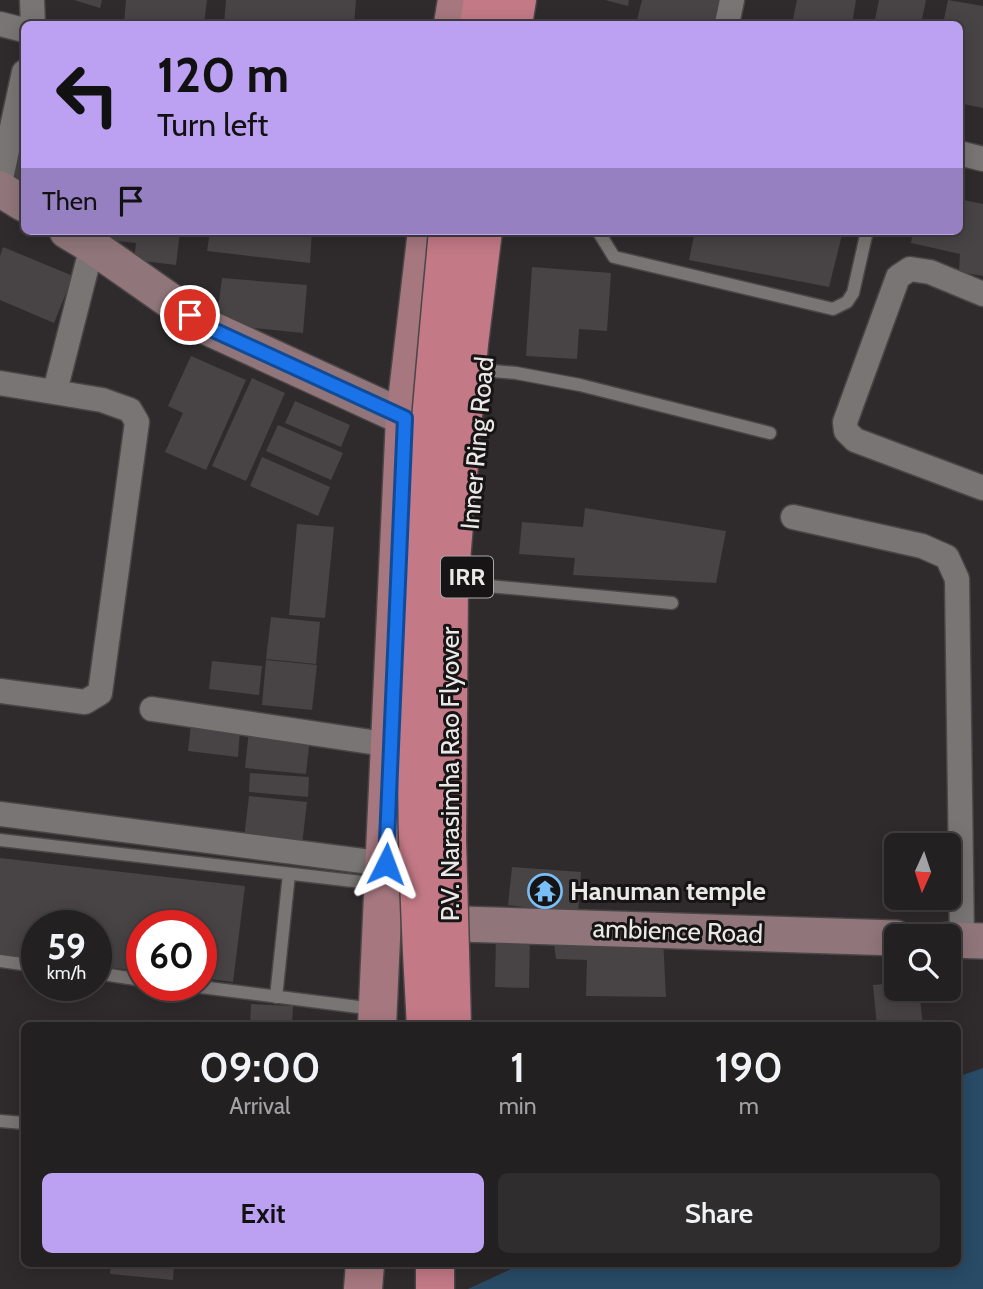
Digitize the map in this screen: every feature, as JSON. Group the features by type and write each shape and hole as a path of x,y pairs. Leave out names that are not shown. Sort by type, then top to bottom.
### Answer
{"highway":[{"path":"480,21 483,0"},
{"path":"514,21 517,0"},
{"name":"P.V. Narasimha Rao Flyover","path":"426,1022 418,839 420,592 448,235"},
{"name":"P.V. Narasimha Rao Flyover","path":"452,1022 447,840 449,585 469,344 483,235"},
{"path":"435,1267 435,1289"},
{"path":"456,1267 456,1289"}],"main road":[{"path":"454,21 457,0"},
{"path":"529,21 533,0"},
{"path":"378,1018 405,418 427,235"},
{"name":"Inner Ring Road","path":"422,1022 460,924 467,584 477,426 498,235"},
{"path":"363,1289 365,1267"},
{"path":"386,1289 387,1267"}],"street":[{"path":"32,0 33,21"},
{"path":"728,21 733,0"},
{"path":"0,24 21,29"},
{"path":"0,183 21,86"},
{"path":"963,154 983,159"},
{"path":"0,189 21,202"},
{"path":"55,391 82,237 209,328 405,418 477,426"},
{"path":"983,294 930,272 910,269 898,277 845,422 846,430 855,440 983,488"},
{"path":"0,383 102,400 130,410 137,422 100,693 85,702 0,691"},
{"path":"793,517 922,546 947,557 957,579 964,940"},
{"path":"152,709 391,745"},
{"path":"0,814 386,874"},
{"name":"ambience Road","path":"460,924 884,938"}],"lane":[{"path":"600,235 614,257 832,309 847,302 853,293 866,235"},
{"path":"482,370 516,373 580,385 770,433"},
{"path":"467,584 672,603"},
{"path":"0,840 289,874 386,874"},
{"path":"276,998 289,874"},
{"path":"0,961 21,964"},
{"path":"217,990 378,1018"},
{"path":"0,1121 21,1123"}],"water":[{"path":"983,1068 983,1289 468,1289 516,1267 961,1267 961,1076"}],"building":[{"path":"74,0 102,0 100,8"},
{"path":"126,0 207,0 204,21 124,21"},
{"path":"226,0 356,0 354,21 224,21"},
{"path":"605,0 629,0 628,6"},
{"path":"642,0 727,0 722,21 637,21"},
{"path":"797,0 856,0 852,21 793,21"},
{"path":"879,0 926,0 922,21 875,21"},
{"path":"948,0 983,6 983,108 963,104 963,21 944,21"},
{"path":"21,140 21,189 13,188"},
{"path":"963,200 983,204 983,276 959,272 960,254 911,243 912,235 963,235"},
{"path":"98,235 180,235 176,265 134,260 136,243 97,239"},
{"path":"209,235 312,235 310,263 207,251"},
{"path":"694,235 842,235 829,287 689,260"},
{"path":"3,247 73,276 54,323 0,300 0,256"},
{"path":"532,267 611,273 607,331 579,329 577,359 526,356"},
{"path":"222,278 307,285 303,333 216,324"},
{"path":"191,356 246,380 206,470 165,452 183,413 168,406"},
{"path":"252,378 285,393 246,481 212,466"},
{"path":"295,401 350,425 341,447 285,423"},
{"path":"278,425 343,453 331,480 266,451"},
{"path":"262,457 330,487 318,516 250,486"},
{"path":"585,508 726,531 716,583 573,575 575,558 519,554 522,522 583,527"},
{"path":"297,524 334,527 325,618 289,615"},
{"path":"271,617 320,622 316,664 266,659"},
{"path":"266,660 317,665 312,710 262,705"},
{"path":"212,661 262,666 259,695 209,689"},
{"path":"191,725 240,730 238,757 188,751"},
{"path":"249,730 310,737 306,774 245,768"},
{"path":"250,773 309,777 308,797 249,792"},
{"path":"249,796 307,802 302,845 244,838"},
{"path":"0,858 245,886 233,982 217,980 217,910 126,910 126,969 112,968 112,910 21,910 21,957 0,955"},
{"path":"512,867 581,872 578,914 508,905"},
{"path":"496,933 530,934 529,988 495,987"},
{"path":"663,938 666,997 586,996 587,960 556,959 554,944"},
{"path":"884,984 884,1001 920,1001 923,1022 877,1022 873,985"},
{"path":"251,1004 293,1006 292,1022 250,1022"},
{"path":"111,1267 174,1267 173,1280 110,1274"}],"place":[{"name":"Hanuman temple","path":"545,891"}],"route":[{"path":"190,315 209,328 405,418 386,864"}]}
